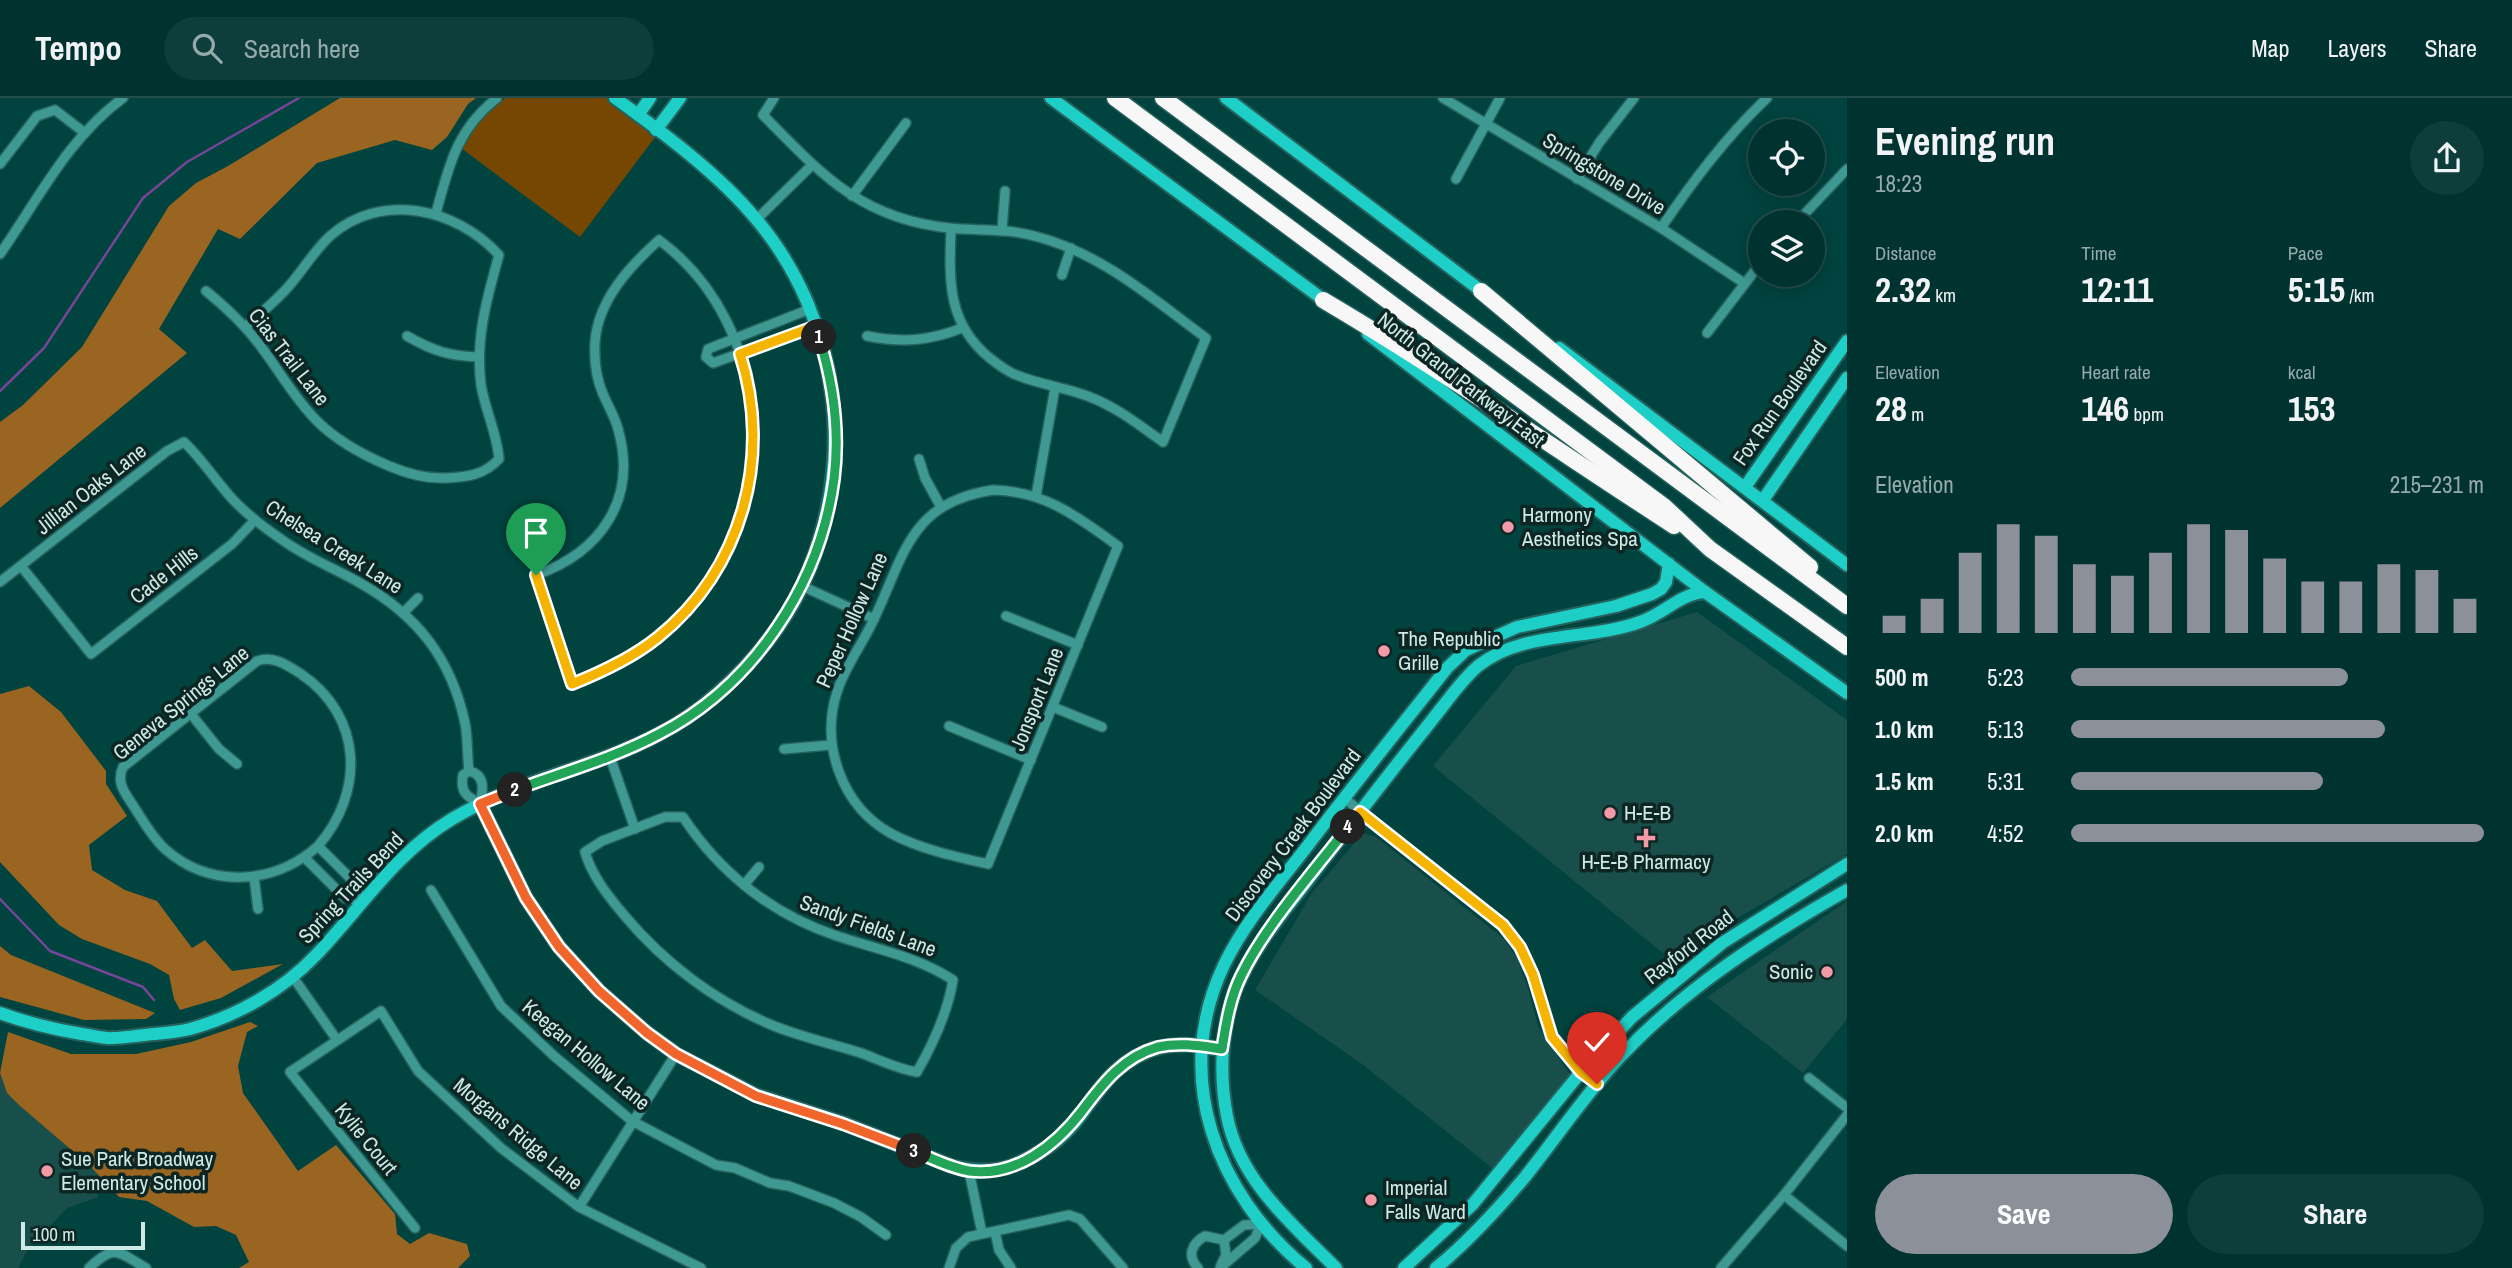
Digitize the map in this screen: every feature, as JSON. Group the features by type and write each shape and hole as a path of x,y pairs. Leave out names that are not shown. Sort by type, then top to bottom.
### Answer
{"highway":[{"name":"North Grand Parkway East","path":"1115,98 1665,507 1710,549 1847,647"},
{"path":"1163,98 1847,607"},
{"path":"1481,290 1847,597"},
{"path":"1323,300 1401,346 1710,549"}],"street":[{"path":"0,254 3,242 62,160 108,109 122,98"},
{"path":"436,213 457,143 469,124 497,98"},
{"name":"Spring Trails Bend","path":"0,1013 33,1026 111,1039 191,1029 252,1005 293,977 317,954 361,901 430,833 480,804 610,757 661,733 698,710 744,669 781,621 802,586 822,530 834,479 836,421 827,361 816,326 779,250 757,219 724,185 615,98"},
{"path":"638,115 650,98"},
{"path":"656,130 680,98"},
{"path":"774,98 763,115 812,164 852,196 892,217 951,229 1002,230 1038,236 1071,248 1104,264 1206,338 1163,442 1120,411 1088,396 1016,376 981,351 962,328 953,303 949,274 951,229"},
{"name":"North Grand Parkway East","path":"1051,98 1323,300 1705,592 1847,693"},
{"path":"1226,98 1847,565"},
{"name":"Springstone Drive","path":"1443,98 1661,228 1744,283"},
{"path":"1456,180 1500,98"},
{"path":"1577,179 1599,143 1634,98"},
{"path":"1661,228 1715,153 1767,98"},
{"path":"1,159 37,116 46,112 55,110 85,133"},
{"path":"852,196 906,123"},
{"path":"757,219 812,164"},
{"path":"1808,210 1847,169"},
{"path":"1002,230 1005,191"},
{"path":"245,327 289,286 332,234 366,216 407,208 436,213 475,233 499,255 485,300 479,356 453,356 427,348 407,337"},
{"path":"659,240 676,252 704,285 721,311 740,354 751,401 754,435 752,468 736,533 722,561 704,590 682,616 656,639 626,659 572,684 536,575 559,567 588,547 603,531 621,492 622,448 617,426 601,391 595,365 595,338 603,310 615,287 643,254 659,240"},
{"path":"1062,275 1071,248"},
{"path":"1707,332 1748,278"},
{"name":"Cias Trail Lane","path":"206,291 245,327 295,396 317,421 338,439 371,459 411,474 441,479 472,475 489,470 499,459 498,441 490,424 481,385 479,356"},
{"path":"810,309 708,349 706,357 713,363 816,326"},
{"path":"867,336 893,341 914,341 939,337 962,328"},
{"name":"Fox Run Boulevard","path":"1745,487 1847,341"},
{"name":"Fox Run Boulevard","path":"1763,500 1847,378"},
{"path":"1036,496 1055,388"},
{"name":"Chelsea Creek Lane","path":"184,442 198,455 229,496 255,520 285,542 383,596 404,612 422,631 449,671 465,725 469,771"},
{"name":"Jillian Oaks Lane","path":"0,582 167,451 184,442"},
{"path":"919,459 925,478 941,507"},
{"name":"Peper Hollow Lane","path":"988,864 892,834 873,821 853,799 839,775 831,745 831,718 842,677 874,619 902,552 924,521 941,507 975,493 1012,490 1052,502 1118,546"},
{"name":"Cade Hills","path":"21,566 91,654 232,544 255,520"},
{"name":"Jonsport Lane","path":"988,864 1118,546"},
{"name":"Discovery Creek Boulevard","path":"1306,1268 1261,1224 1241,1197 1216,1151 1207,1123 1203,1095 1202,1046 1207,1016 1223,966 1239,936 1344,798 1447,668 1466,650 1517,627 1616,606 1645,597 1661,589 1666,582 1669,564"},
{"path":"802,586 874,619"},
{"name":"Discovery Creek Boulevard","path":"1336,1268 1275,1207 1258,1186 1227,1118 1223,1093 1222,1049 1227,1021 1242,975 1285,909 1462,682 1479,666 1504,650 1637,623 1685,595 1705,592"},
{"path":"404,612 418,598"},
{"path":"1006,616 1078,645"},
{"name":"Geneva Springs Lane","path":"254,877 224,877 206,873 184,863 165,849 149,832 121,786 119,776 123,767 257,661 265,658 272,658 291,667 323,691 337,711 346,732 351,777 347,798 339,817 318,846"},
{"path":"1053,707 1102,727"},
{"path":"191,714 219,749 237,764"},
{"path":"949,726 1031,760"},
{"path":"784,749 831,745"},
{"path":"610,757 635,829"},
{"name":"Chelsea Creek Lane","path":"469,771 476,772 481,779 483,788 480,804 465,795 461,786 463,775 469,771"},
{"path":"1344,798 1503,925 1520,947 1533,975 1552,1037 1581,1072 1597,1084"},
{"path":"480,804 526,898 559,947 620,1012 676,1054 756,1096 843,1124 951,1166 969,1171 1002,1170 1032,1157 1058,1140 1118,1068 1138,1056 1171,1045 1222,1049"},
{"name":"Sandy Fields Lane","path":"665,817 683,817 705,849 744,885 780,911 836,936 891,952 940,971 953,979 950,997 917,1072 900,1069 863,1054 775,1026 739,1009 677,968 643,938 590,870 585,852 601,841 635,829 665,817"},
{"path":"258,909 254,877 285,868 305,858 318,846 356,884 361,901 345,898 305,858"},
{"name":"Rayford Road","path":"1404,1268 1472,1204 1581,1072 1632,1017 1738,931 1847,864"},
{"path":"325,877 337,865"},
{"path":"744,885 759,867"},
{"path":"1802,915 1801,904 1809,888"},
{"name":"Keegan Hollow Lane","path":"431,890 501,1006 632,1121 716,1165 735,1168 770,1183 789,1186 834,1203 861,1217 886,1235"},
{"name":"Rayford Road","path":"1436,1268 1508,1197 1620,1056 1670,1009 1775,932 1847,890"},
{"path":"1270,896 1285,909"},
{"path":"1775,932 1792,912 1792,898"},
{"path":"1689,993 1686,981 1694,964"},
{"path":"293,977 337,1040"},
{"path":"1670,1009 1680,991 1677,978"},
{"name":"Morgans Ridge Lane","path":"337,1040 381,1011 418,1071 501,1148 579,1208 701,1268"},
{"name":"Kylie Court","path":"337,1040 290,1072 415,1228"},
{"path":"579,1208 676,1054"},
{"path":"1810,1078 1847,1108"},
{"path":"1721,1268 1784,1195 1847,1115"},
{"path":"969,1171 982,1233"},
{"path":"1784,1195 1847,1246"},
{"path":"1221,1268 1255,1238 1261,1224 1275,1207"},
{"path":"948,1268 961,1242 968,1237 1074,1216 1080,1219 1123,1268"},
{"path":"1198,1268 1191,1258 1191,1249 1196,1241 1205,1236 1224,1240 1244,1225 1261,1224"},
{"path":"995,1232 999,1250 1011,1268"},
{"path":"1221,1268 1226,1255 1224,1240"},
{"path":"89,1268 100,1257 112,1251 146,1268"}],"shaded area":[{"path":"340,98 476,98 468,104 447,137 432,150 395,140 317,163 240,239 218,229 159,329 187,353 0,508 0,422 23,405 82,347 169,206 196,183"},
{"path":"505,98 608,98 656,136 580,237 461,148 480,120"},
{"path":"1697,612 1847,720 1847,854 1669,958 1433,766 1516,666"},
{"path":"29,686 61,712 106,771 106,784 127,816 89,845 92,870 125,890 157,901 192,948 205,940 232,971 283,964 221,998 180,1010 174,999 169,975 150,964 82,939 59,925 0,862 0,694"},
{"path":"1363,833 1376,837 1504,939 1518,960 1538,1026 1570,1075 1496,1171 1362,1064 1255,990 1312,893"},
{"path":"1847,901 1847,1019 1803,1073 1707,997"},
{"path":"0,946 11,955 155,1013 146,1019 84,1020 0,997"},
{"path":"250,1022 258,1026 247,1032 238,1066 243,1093 298,1171 336,1145 395,1214 397,1234 410,1244 429,1233 467,1244 470,1256 458,1268 239,1268 249,1262 236,1235 216,1226 194,1227 147,1201 119,1197 90,1166 7,1093 0,1073 8,1032 71,1054 136,1054 191,1042"},
{"name":"Sue Park Broadway Elementary School","path":"0,1073 7,1093 99,1175 98,1197 67,1208 28,1249 18,1268 0,1268"}],"waterway":[{"path":"0,391 44,348 143,198 187,162 299,98"},
{"path":"0,899 50,951 143,987 154,1000"}],"place":[{"name":"Harmony Aesthetics Spa","path":"1508,527"},
{"name":"The Republic Grille","path":"1384,651"},
{"name":"H-E-B","path":"1610,813"},
{"name":"H-E-B Pharmacy","path":"1646,838"},
{"name":"Sonic","path":"1827,972"},
{"name":"Sue Park Broadway Elementary School","path":"47,1171"},
{"name":"Imperial Falls Ward","path":"1371,1200"}],"route":[{"path":"536,575 572,684 626,659 656,639 682,616 704,590 722,561 736,533 746,501 754,435 746,371 740,354 816,326 827,361 836,421 834,479 822,530 802,586 781,621 744,669 698,710 661,733 610,757 480,804 511,871 541,923 599,991 620,1012 676,1054 756,1096 843,1124 969,1171 1002,1170 1032,1157 1058,1140 1097,1090 1118,1068 1138,1056 1160,1047 1180,1044 1222,1049 1234,993 1242,975 1285,909 1360,812 1503,925 1520,947 1533,975 1552,1037 1581,1072 1597,1084"}]}
